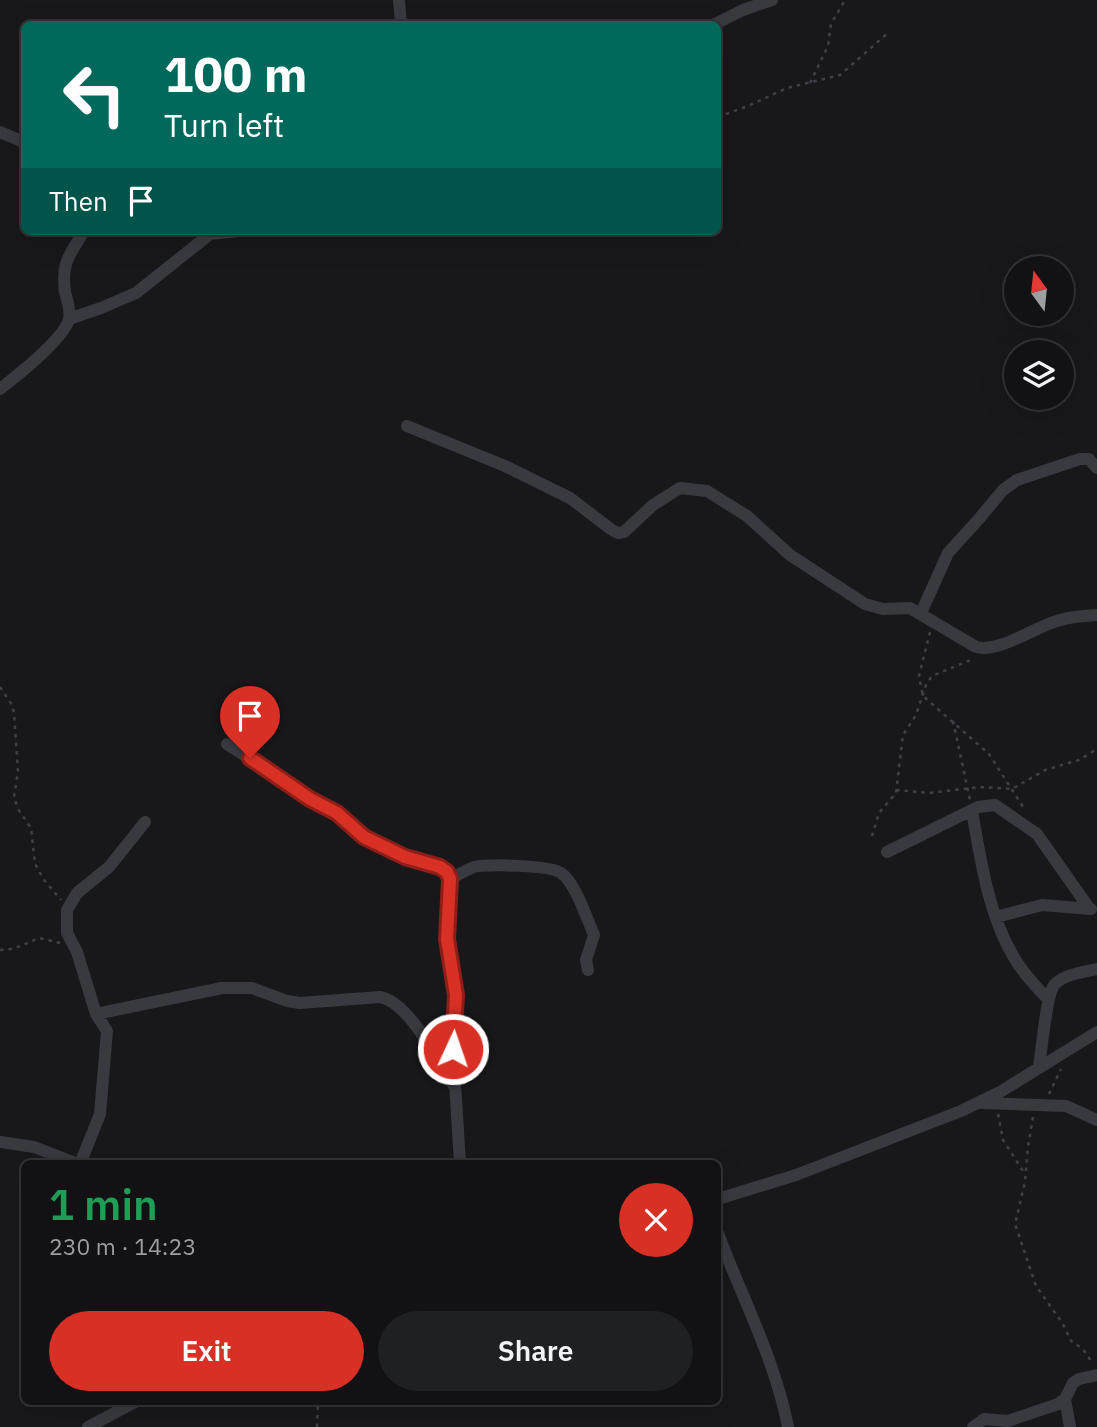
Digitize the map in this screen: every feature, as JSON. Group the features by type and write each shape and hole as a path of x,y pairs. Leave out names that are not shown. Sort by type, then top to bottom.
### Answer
{"street":[{"path":"399,0 401,21"},
{"path":"721,21 772,0"},
{"path":"0,132 21,141"},
{"path":"0,389 56,341 65,328 69,319 64,265 81,235"},
{"path":"69,319 136,293 209,235"},
{"path":"407,426 505,466 570,498 618,533 624,532 653,505 680,488 707,491 747,516 790,555 865,604 883,608 910,607 982,649 1000,645 1056,621 1097,615"},
{"path":"921,613 948,553 1003,490 1017,480 1080,459 1089,459 1097,468"},
{"path":"227,744 310,799 337,813 364,837 405,857 440,867 447,872 450,879 447,939 456,995 453,1049 460,1160"},
{"path":"887,852 972,811 995,805 1037,834 1093,909"},
{"path":"972,811 996,917 1011,953 1048,999"},
{"path":"81,1160 100,1114 107,1031 96,1014 66,928 67,909 77,893 109,867 145,822"},
{"path":"450,879 474,867 483,866 542,868 561,872 570,883 594,935 586,960 588,970"},
{"path":"996,917 1042,905 1093,909"},
{"path":"1040,1066 1049,992 1057,981 1097,969"},
{"path":"96,1014 222,988 252,988 300,1003 389,998 406,1015 454,1086"},
{"path":"721,1198 796,1175 926,1126 977,1103 1097,1032"},
{"path":"977,1103 1066,1106 1097,1120"},
{"path":"0,1142 34,1147 68,1160"},
{"path":"721,1240 770,1359 781,1390 788,1427"},
{"path":"1070,1427 1065,1399 1073,1383 1079,1379 1097,1376"},
{"path":"973,1427 984,1419 1008,1422 1015,1420 1065,1399"},
{"path":"88,1427 129,1405"}],"path":[{"path":"810,83 828,46 831,24 845,0"},
{"path":"721,116 748,107 788,88 840,75 889,32"},
{"path":"932,622 919,681 922,694 989,754 1026,812"},
{"path":"872,836 878,813 894,797 903,735 919,709 928,681 940,671 973,659 982,649"},
{"path":"919,681 928,681"},
{"path":"0,687 14,713 18,762 16,802 31,828 35,864 67,909"},
{"path":"953,721 972,811"},
{"path":"896,790 929,793 989,786 1012,789 1045,770 1079,760 1097,749"},
{"path":"0,950 12,949 39,938 73,943"},
{"path":"1062,1065 1055,1085 1031,1122 1025,1187 1014,1220 1032,1277 1044,1299 1063,1324 1071,1341 1083,1349 1097,1367"},
{"path":"996,1104 1003,1140 1026,1175"},
{"path":"317,1427 318,1405"}],"route":[{"path":"250,758 310,799 337,813 364,837 390,851 432,863 447,872 450,879 447,939 456,995 453,1049"}]}
